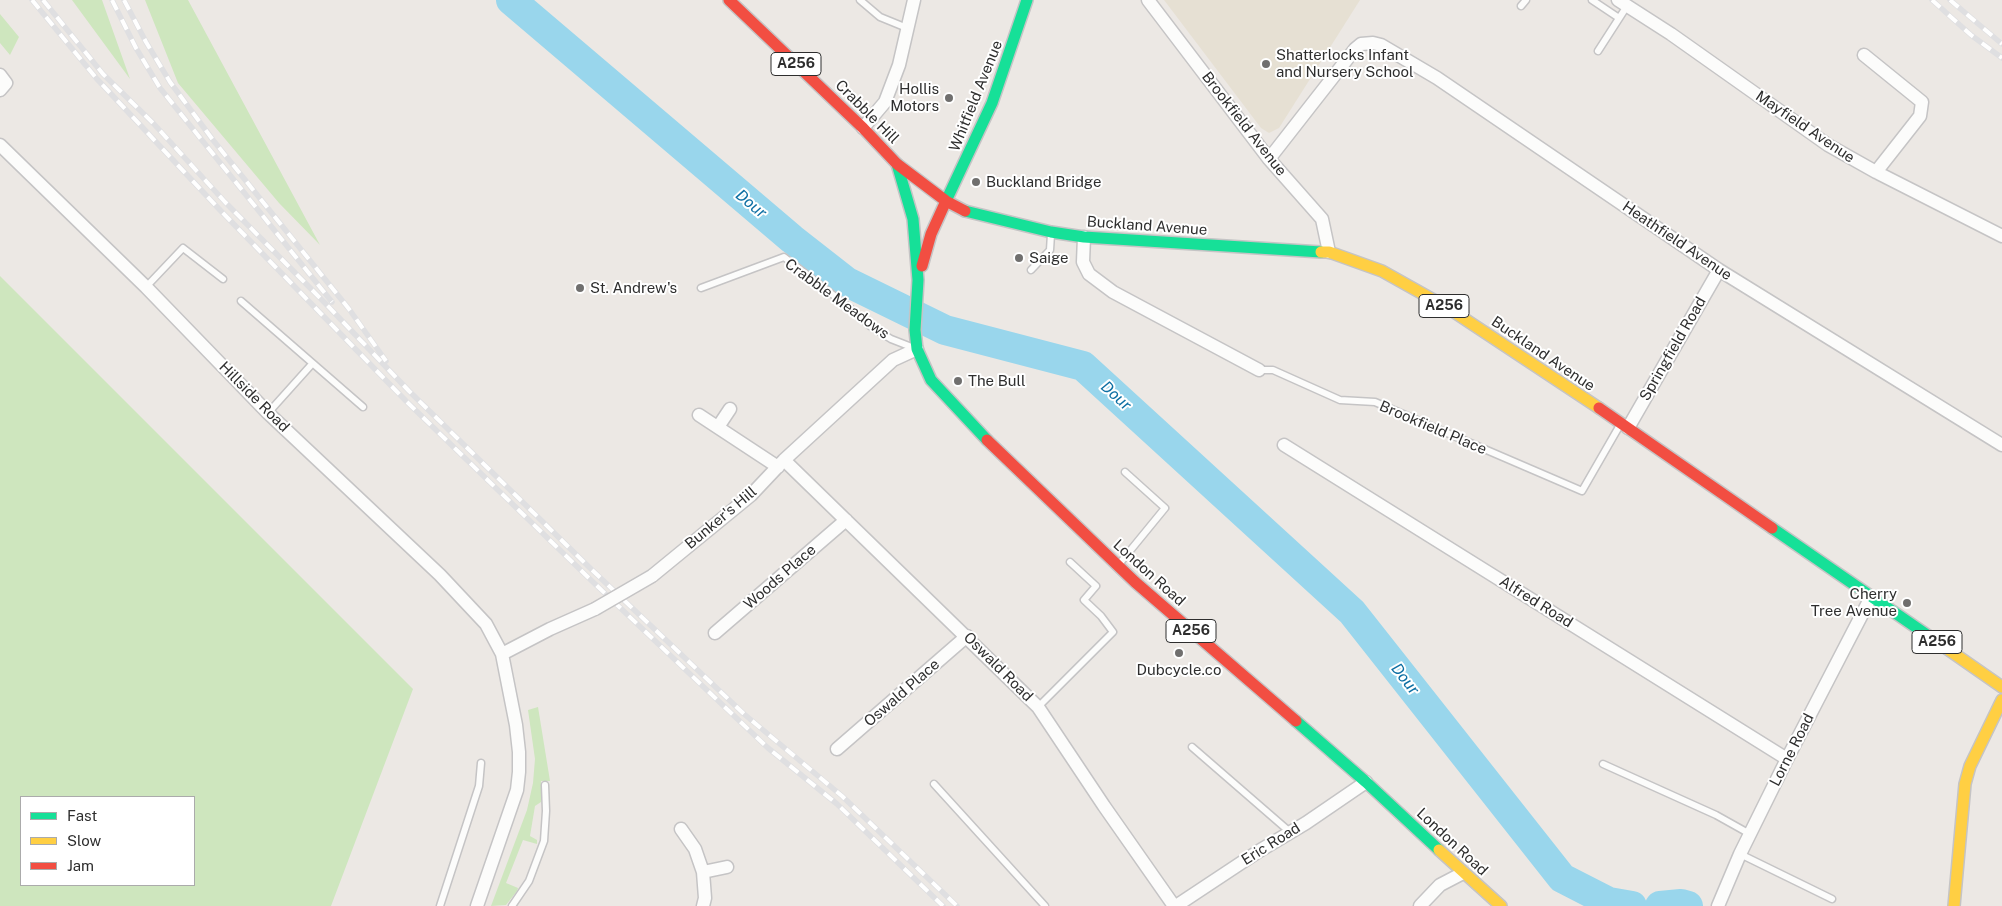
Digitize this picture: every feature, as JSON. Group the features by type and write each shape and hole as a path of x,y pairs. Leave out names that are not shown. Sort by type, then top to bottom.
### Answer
{"main road":[{"name":"Crabble Hill","path":"729,0 863,128 897,164"},
{"name":"Whitfield Avenue","path":"946,201 992,103 1027,0"},
{"name":"Buckland Avenue","path":"897,164 946,201 967,212 1051,232 1084,237 1329,252 1382,271 1448,308 1624,426 2002,687"},
{"name":"London Road","path":"897,164 913,218 918,280 915,330 917,349 931,380 976,429 1118,565 1366,782 1501,906"},
{"name":"London Road","path":"918,280 931,234 946,201"},
{"path":"1954,906 1965,784 1970,766 2002,700"}],"street":[{"path":"863,128 885,102 899,65 909,29 914,0"},
{"name":"Brookfield Avenue","path":"1148,0 1269,159 1322,219 1329,252"},
{"name":"Mayfield Avenue","path":"1622,3 1671,34 1828,146 2002,236"},
{"name":"Heathfield Avenue","path":"1269,159 1355,49 1361,44 1373,43 1381,45 1437,78 1719,270 2002,445"},
{"path":"1864,55 1922,102 1920,116 1876,172"},
{"path":"0,74 6,83 0,90"},
{"name":"Hillside Road","path":"0,145 146,287 268,413 440,575 486,624 502,654 516,725 519,772 517,790 477,906"},
{"name":"Brookfield Place","path":"1084,237 1083,262 1089,274 1113,292 1259,370"},
{"name":"Springfield Road","path":"1624,426 1719,270"},
{"name":"Bunker's Hill","path":"502,654 594,609 652,576 751,495 781,463 893,360 917,349"},
{"path":"718,427 730,408"},
{"name":"Oswald Road","path":"699,415 781,463 846,520 1038,707 1104,806 1175,906"},
{"name":"Alfred Road","path":"1284,444 1787,759"},
{"name":"Woods Place","path":"715,633 846,520"},
{"name":"Lorne Road","path":"1720,902 1740,854 1787,759 1871,597"},
{"name":"Oswald Place","path":"837,749 967,636"},
{"name":"Eric Road","path":"1175,906 1306,823 1366,782"},
{"path":"681,829 695,849 703,872 705,898 703,906"},
{"path":"703,872 728,867"},
{"path":"1420,906 1440,885 1463,873"}],"lane":[{"path":"860,0 880,17 909,29"},
{"path":"1521,6 1526,0"},
{"path":"1592,0 1619,18"},
{"path":"1598,52 1619,18 1622,3"},
{"path":"1031,270 1050,250 1051,232"},
{"path":"146,287 183,248 223,279"},
{"name":"Crabble Meadows","path":"701,288 784,257 870,326 891,339 917,349"},
{"path":"241,301 363,407"},
{"path":"268,413 312,364"},
{"name":"Brookfield Place","path":"1259,370 1273,370 1340,400 1375,402 1582,491 1624,426"},
{"path":"1118,565 1165,508 1125,472"},
{"path":"1038,707 1113,632 1101,616 1084,600 1096,586 1070,562"},
{"path":"1192,747 1290,832"},
{"path":"440,906 479,786 481,763"},
{"path":"1603,764 1716,815 1750,834"},
{"path":"934,784 1045,906"},
{"path":"512,906 529,881 544,841 545,785"},
{"path":"1740,854 1832,899"}],"shaded area":[{"name":"Shatterlocks Infant and Nursery School","path":"1164,0 1360,0 1279,128 1269,133 1261,128"}],"green space":[{"path":"72,0 102,0 130,79"},
{"path":"145,0 188,0 320,245 279,203 178,83"},
{"path":"0,14 19,37 10,55 0,43"},
{"path":"0,276 413,689 331,906 0,906"},
{"path":"538,707 550,781 541,781 541,802 535,806 530,836 537,840 537,844 523,840 506,883 518,888 517,891 506,905 491,906 527,810 533,783 535,759 528,710"}],"waterway":[{"name":"Dour","path":"511,0 792,239 847,282 945,330 1083,366 1352,612 1562,878 1609,902 1632,906"},
{"name":"Dour","path":"1660,906 1681,904 1688,906"}],"railway":[{"path":"32,0 97,79 219,209 406,401 768,748 837,804 943,906"},
{"path":"43,0 103,74 153,123 225,202 409,391 590,568 744,714 842,796 957,906"},
{"path":"112,0 136,48 160,88 332,302"},
{"path":"124,0 170,82 213,140 349,309 386,361"},
{"path":"1932,0 1971,35 2002,58"},
{"path":"1950,0 2002,44"}],"traffic: fast":[{"path":"946,201 992,103 1027,0"},
{"path":"897,164 913,219 918,280 915,330 917,349 931,380 987,440"},
{"path":"965,211 1051,232 1084,237 1321,252"},
{"path":"1772,528 1946,648"},
{"path":"1296,721 1366,782 1439,850"}],"traffic: slow":[{"path":"1321,252 1329,252 1382,271 1448,308 1599,408"},
{"path":"1946,648 2002,687"},
{"path":"1954,906 1965,784 1970,766 2002,700"},
{"path":"1439,850 1501,906"}],"traffic: jam":[{"path":"729,0 863,128 897,164 946,201 965,211"},
{"path":"922,266 931,234 946,201"},
{"path":"1599,408 1772,528"},
{"path":"987,440 1135,582 1296,721"}],"place":[{"name":"Shatterlocks Infant and Nursery School","path":"1266,64"},
{"name":"Hollis Motors","path":"949,98"},
{"name":"Buckland Bridge","path":"976,182"},
{"name":"Saige","path":"1019,258"},
{"name":"St. Andrew's","path":"580,288"},
{"name":"The Bull","path":"958,381"},
{"name":"Cherry Tree Avenue","path":"1907,603"},
{"name":"Dubcycle.co","path":"1179,653"}]}
